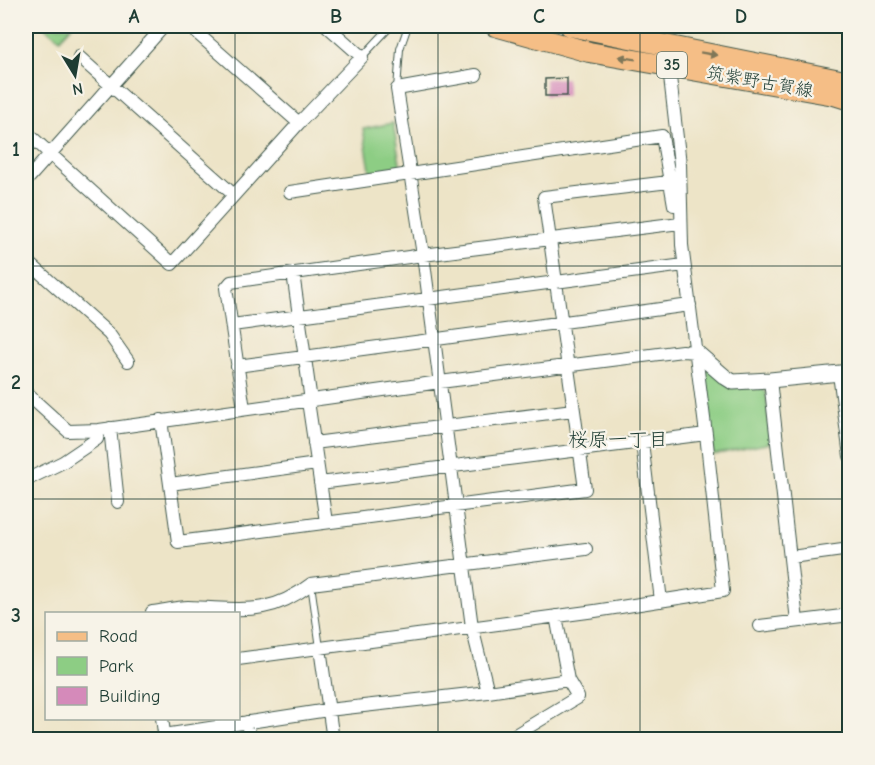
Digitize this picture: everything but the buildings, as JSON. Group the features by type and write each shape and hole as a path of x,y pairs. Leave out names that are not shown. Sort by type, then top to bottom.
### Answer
{"main road":[{"name":"筑紫野古賀線","path":"495,26 589,52 672,65 834,95 849,100"},
{"name":"筑紫野古賀線","path":"570,26 849,82"}],"street":[{"path":"26,181 164,26"},
{"path":"189,26 299,123"},
{"path":"26,132 172,264 362,57 327,26"},
{"path":"79,57 234,195"},
{"path":"240,658 556,616 723,591 684,265 680,223 680,164 670,77 672,65"},
{"path":"476,75 397,89 435,339 472,627 488,692"},
{"path":"290,192 662,136 674,205 680,205"},
{"path":"161,420 178,543 585,489 544,197 669,182"},
{"path":"244,409 226,288 231,282 680,223"},
{"path":"26,260 108,334 128,360"},
{"path":"232,325 684,265"},
{"path":"293,273 326,522"},
{"path":"237,366 690,305"},
{"path":"26,393 68,431 105,429 567,365 682,351 696,352 733,382 844,373 849,456"},
{"path":"770,380 797,621"},
{"path":"314,443 573,410"},
{"path":"26,480 63,462 97,439 105,429"},
{"path":"105,429 118,502"},
{"path":"320,483 706,434"},
{"path":"642,442 661,601"},
{"path":"170,484 317,464"},
{"path":"158,612 187,607 240,611 273,606 311,584 586,549"},
{"path":"791,557 849,549"},
{"path":"760,626 849,615"},
{"path":"507,740 578,697 568,680 556,616"},
{"path":"320,648 333,740"},
{"path":"162,720 164,737 328,710 488,692 568,680"},
{"path":"247,722 250,740"}],"lane":[{"path":"362,57 392,26"},
{"path":"397,89 400,49 408,26"},
{"path":"311,584 320,648"}],"green space":[{"path":"43,26 72,26 60,39"},
{"path":"393,123 401,169 371,175 363,129"},
{"path":"708,368 766,392 771,443 713,455 703,369"}],"district":[{"name":"桜原一丁目","path":"618,439"}]}
